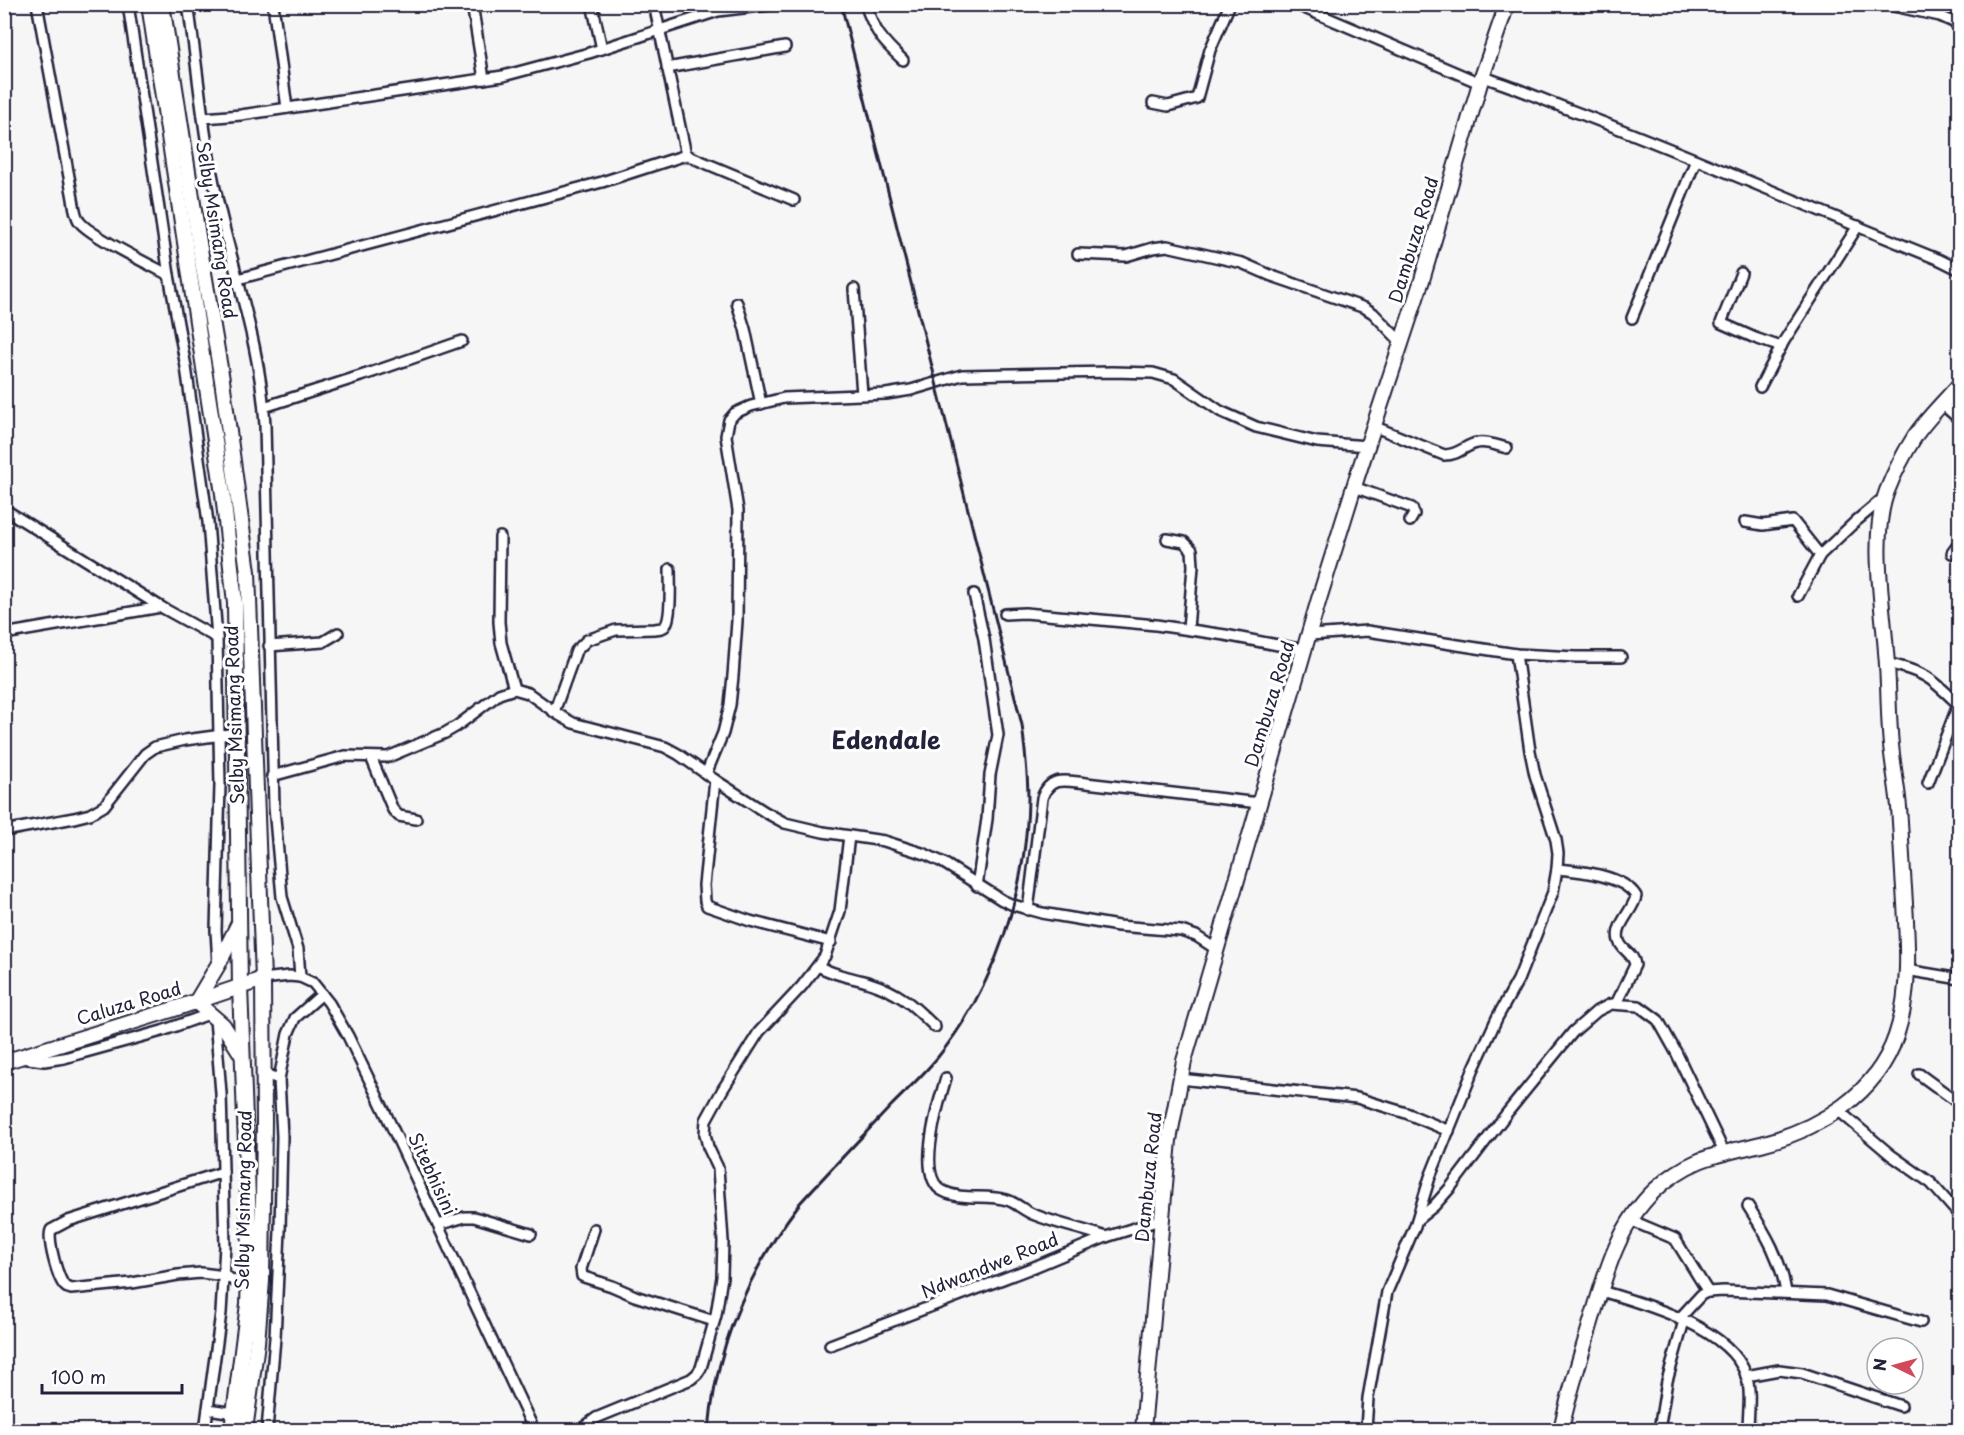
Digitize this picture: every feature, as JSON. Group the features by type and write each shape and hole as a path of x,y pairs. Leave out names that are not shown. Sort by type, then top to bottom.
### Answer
{"main road":[{"name":"Selby Msimang Road","path":"149,4 223,494 235,603 240,987 250,1217 249,1288 232,1431"},
{"name":"Selby Msimang Road","path":"162,4 222,380 248,572 263,979 264,1217 257,1343 245,1431"},
{"name":"Dambuza Road","path":"1143,1431 1169,1140 1180,1079 1304,650 1373,426 1422,280 1481,80 1507,4"},
{"path":"1561,1431 1573,1379 1610,1263 1630,1220 1654,1191 1679,1171 1710,1155 1763,1143 1804,1129 1839,1111 1863,1089 1888,1056 1905,1000 1908,942 1899,808 1891,744 1879,535 1886,496 1916,436 1959,384"},
{"path":"239,923 196,1002 228,1032 243,1057"},
{"name":"Caluza Road","path":"4,1062 263,979"}],"street":[{"path":"37,4 63,148 79,221 92,232 169,275"},
{"path":"128,4 169,275 200,456 208,522 217,638 220,796 216,930 218,964"},
{"path":"188,4 211,170 259,367 264,407 272,776 282,897 298,949 300,977 263,979"},
{"path":"273,4 286,108"},
{"path":"472,4 484,79"},
{"path":"592,4 602,49"},
{"path":"654,4 686,155"},
{"path":"865,4 873,27 883,42 903,60"},
{"path":"1153,103 1168,106 1197,98 1210,50 1230,4"},
{"path":"1295,4 1481,80 1510,85 1858,226 1959,270"},
{"path":"1884,4 1940,16 1959,25"},
{"path":"204,118 241,116 484,79 565,61 726,9 769,5"},
{"path":"667,68 785,47"},
{"path":"238,279 602,183 686,155 794,200"},
{"path":"1632,318 1696,160"},
{"path":"1760,387 1781,347 1858,226"},
{"path":"1078,254 1126,256 1161,246 1242,263 1272,276 1365,308 1373,312 1401,342"},
{"path":"1741,273 1721,322 1781,347"},
{"path":"854,290 862,394"},
{"path":"737,303 761,404"},
{"path":"264,407 462,341"},
{"path":"706,774 723,733 730,705 737,621 738,510 726,427 735,413 784,398 886,394 972,374 1153,373 1174,379 1220,411 1256,428 1317,442 1367,446"},
{"path":"1942,404 1959,420"},
{"path":"1373,426 1444,455 1453,455 1476,443 1507,448"},
{"path":"1354,487 1412,508 1414,514 1410,521"},
{"path":"1798,596 1820,555 1886,496"},
{"path":"4,509 161,607 217,638"},
{"path":"1745,522 1763,525 1793,521 1820,555"},
{"path":"500,537 499,622 501,643 514,689"},
{"path":"1167,539 1184,542 1192,549 1193,566 1188,629"},
{"path":"1952,553 1959,542"},
{"path":"554,712 576,651 587,640 616,630 655,629 666,624 669,612 670,569"},
{"path":"974,594 984,639 998,735 990,775 987,819 977,886"},
{"path":"4,634 161,607"},
{"path":"1005,614 1025,613 1188,629 1304,650"},
{"path":"1310,635 1367,631 1516,654 1621,657"},
{"path":"270,646 323,642 338,633"},
{"path":"1366,1431 1368,1398 1387,1292 1474,1068 1518,980 1550,903 1557,869 1556,840 1535,775 1516,654"},
{"path":"1887,663 1929,677 1958,705 1928,783"},
{"path":"272,776 345,756 388,757 457,726 499,694 514,689 528,693 573,723 665,747 785,823 884,842 925,854 942,862 1002,900 1028,910 1118,926 1181,931 1196,936 1216,949"},
{"path":"4,831 90,814 104,806 145,754 155,747 185,740 237,733"},
{"path":"371,757 393,810 399,816 416,819"},
{"path":"715,780 704,885 707,906 750,921 831,942"},
{"path":"1028,910 1042,798 1045,789 1054,782 1139,788 1259,803"},
{"path":"580,1431 596,1418 697,1374 706,1354 722,1277 723,1241 718,1168 708,1147 705,1134 706,1120 718,1096 759,1032 825,956 840,912 849,836"},
{"path":"1557,869 1578,871 1614,880 1633,891 1636,896 1635,904 1620,928 1619,934 1621,945 1634,958 1635,965 1616,1004"},
{"path":"818,966 837,975 867,982 900,995 935,1028"},
{"path":"1906,970 1959,980"},
{"name":"Sitebhisini","path":"300,977 313,983 322,994 352,1046 534,1431"},
{"path":"267,1431 275,1338 280,1231 282,1136 279,1078 288,1034 295,1018 322,994"},
{"path":"1416,1220 1434,1206 1450,1188 1573,1032 1597,1011 1616,1004 1639,1006 1658,1020 1724,1152"},
{"path":"19,1057 31,1061 64,1058 212,1017 220,1084 225,1276 205,1431"},
{"path":"264,1074 279,1078"},
{"path":"1919,1074 1959,1104"},
{"path":"946,1078 934,1116 931,1135 931,1170 932,1180 936,1187 952,1194 1008,1200 1034,1215 1106,1237"},
{"path":"1180,1079 1357,1098 1406,1113 1449,1131"},
{"path":"1839,1111 1891,1155 1931,1184 1959,1216"},
{"path":"223,1173 68,1221 51,1230 49,1239 63,1285 71,1289 201,1274 225,1276 249,1288"},
{"path":"1748,1206 1770,1240 1784,1274 1786,1292"},
{"path":"438,1225 465,1217 474,1217 531,1234"},
{"name":"Ndwandwe Road","path":"830,1345 1106,1237 1163,1219"},
{"path":"1630,1220 1675,1239 1708,1292"},
{"path":"594,1229 581,1269 584,1278 714,1321"},
{"path":"1601,1290 1682,1320 1724,1346 1738,1362 1746,1376 1749,1389 1748,1431"},
{"path":"1659,1431 1666,1381 1682,1320 1696,1300 1708,1292 1827,1294 1921,1322"},
{"path":"1746,1376 1779,1370 1802,1373 1901,1406"},
{"path":"208,1409 234,1413"}],"railway":[{"path":"709,1430 719,1368 727,1338 765,1255 800,1203 938,1057 976,999 992,967 1004,935 1022,867 1026,832 1028,789 1022,725 841,4"}],"district":[{"name":"Edendale","path":"886,741"}]}
